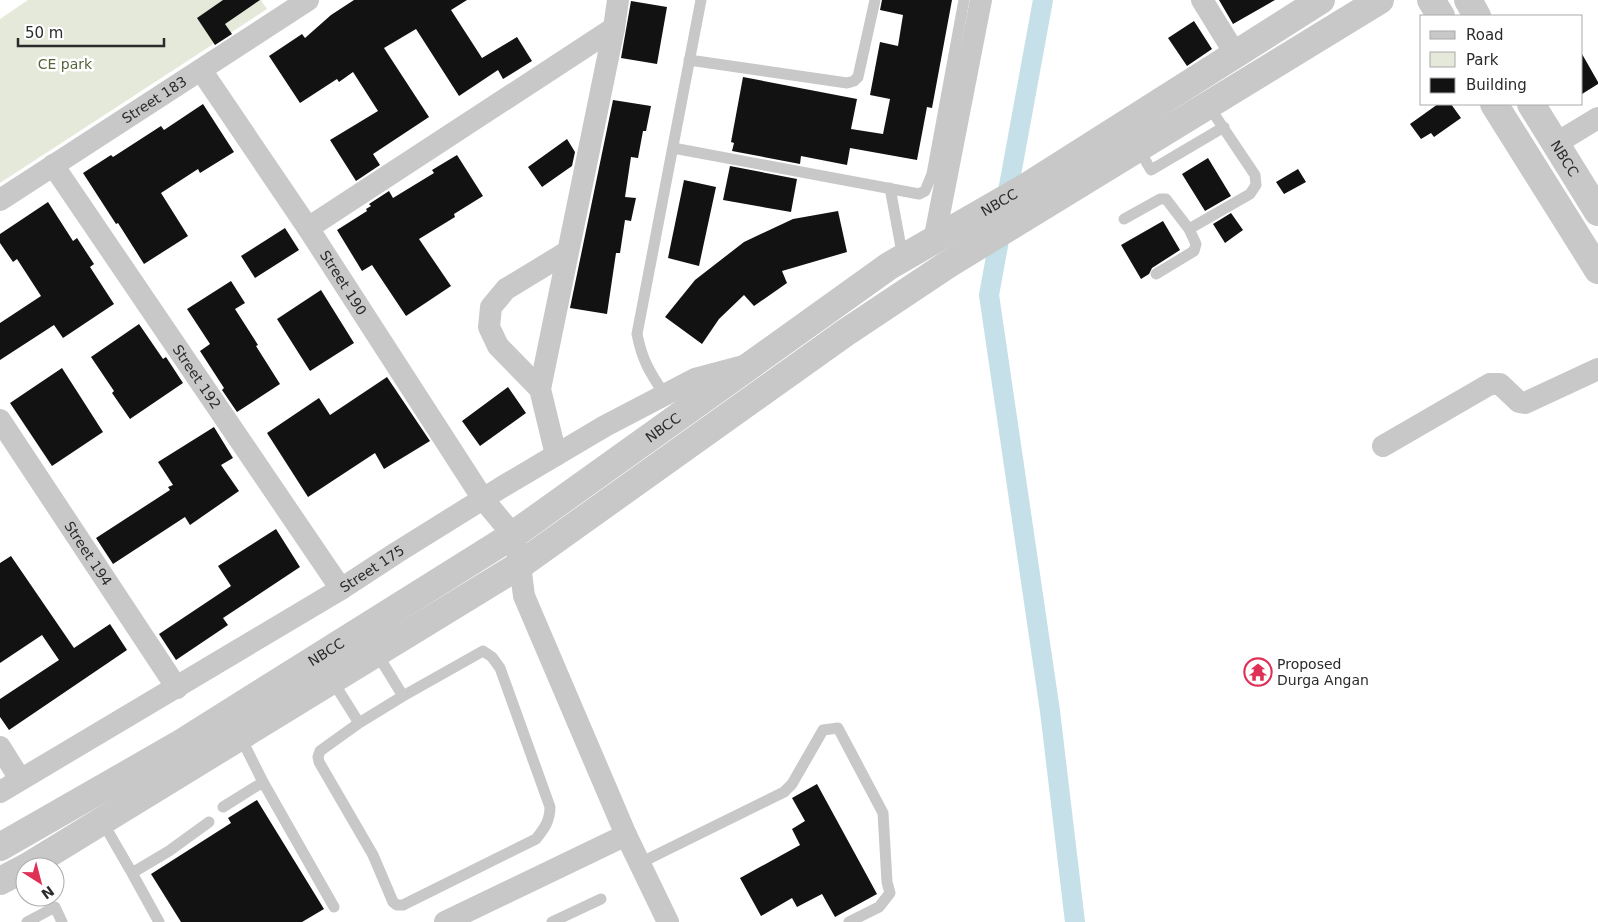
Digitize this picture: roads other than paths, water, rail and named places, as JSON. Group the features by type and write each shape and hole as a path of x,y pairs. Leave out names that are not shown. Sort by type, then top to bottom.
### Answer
{"street":[{"name":"Street 183","path":"0,200 201,70 281,7 308,0"},
{"path":"556,455 540,388 614,28 618,0"},
{"path":"940,237 982,0"},
{"path":"1202,0 1236,55"},
{"name":"NBCC","path":"0,847 178,744 513,535 903,258 984,210 1033,197 1236,55 1321,0"},
{"path":"45,857 520,565 845,333 992,236 1033,197 1138,148 1380,0"},
{"path":"1431,0 1440,15"},
{"path":"1468,0 1477,15"},
{"path":"308,228 614,28"},
{"name":"Street 190","path":"201,70 308,228 483,499 513,535"},
{"path":"1495,105 1598,270"},
{"name":"NBCC","path":"1532,105 1598,212"},
{"path":"1556,144 1598,118"},
{"name":"Street 192","path":"53,165 341,589"},
{"path":"984,210 992,236"},
{"path":"540,388 498,346 489,327 491,307 506,289 567,252"},
{"name":"Street 175","path":"0,792 341,589 483,499 605,426 695,379 753,364"},
{"path":"1383,446 1490,384 1500,384 1519,402 1525,403 1598,369"},
{"name":"Street 194","path":"0,420 177,688"},
{"path":"513,535 520,565 524,596 626,835 668,922"},
{"path":"0,747 20,779"},
{"path":"454,920 626,835"},
{"path":"0,882 15,874"}],"lane":[{"path":"665,395 640,352 637,334 701,0"},
{"path":"689,60 847,83 854,81 858,77 875,0"},
{"path":"673,148 919,194 925,191 932,174 964,0"},
{"path":"1188,230 1250,194 1256,184 1255,175 1208,105"},
{"path":"1138,148 1152,170 1224,127"},
{"path":"890,188 903,258"},
{"path":"1124,220 1160,199 1166,199 1188,230 1196,244 1194,251 1156,274"},
{"path":"483,651 492,657 500,668 550,807 550,816 546,826 536,839 403,905 397,905 393,902 373,854 319,762 318,757 320,751 359,723 403,696 483,651"},
{"path":"376,652 403,696"},
{"path":"332,680 359,723"},
{"path":"640,863 784,792 792,784 823,730 838,728 883,813 890,893 879,906 849,922"},
{"path":"240,736 263,782 334,907"},
{"path":"223,807 263,782"},
{"path":"102,821 159,922"},
{"path":"132,874 209,822"},
{"path":"552,922 601,899"},
{"path":"26,922 46,907"},
{"path":"54,907 62,922"}],"waterway":[{"path":"1043,0 989,295 1050,711 1075,922"}],"place":[{"name":"Proposed Durga Angan","path":"1258,672"}],"park label":[{"name":"CE park","path":"65,64"}]}
